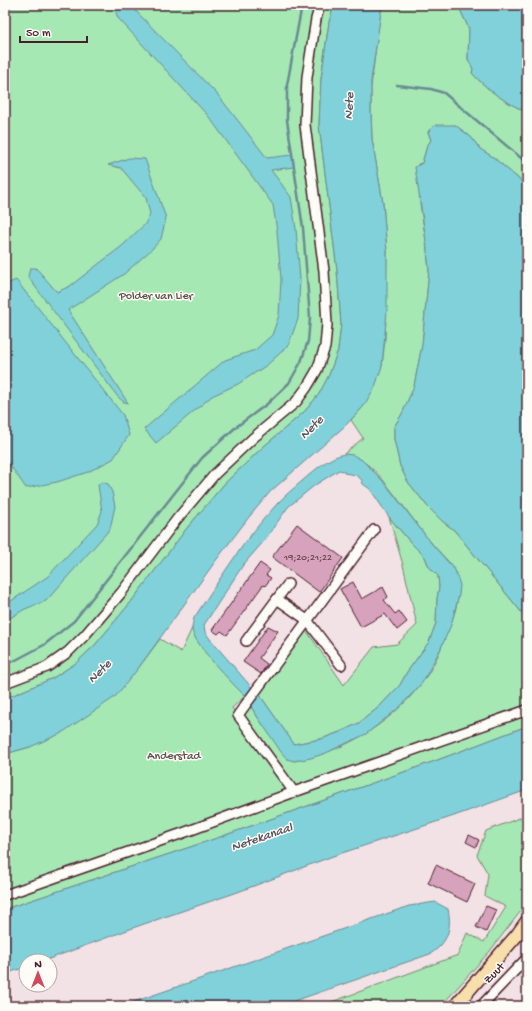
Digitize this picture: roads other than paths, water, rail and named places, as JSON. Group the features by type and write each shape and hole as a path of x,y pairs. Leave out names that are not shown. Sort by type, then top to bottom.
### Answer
{"main road":[{"path":"455,1006 517,935 527,921"}],"street":[{"path":"5,683 47,667 68,652 85,635 121,593 177,519 215,474 253,438 296,402 317,370 325,347 327,324 324,271 305,125 307,77 316,19 320,5"},
{"path":"294,792 238,715 374,530"},
{"path":"246,641 288,584"},
{"path":"277,599 307,620 341,666"},
{"path":"5,895 527,710"},
{"name":"Zuut","path":"481,1006 527,958"}],"water":[{"path":"120,5 130,5 218,95 267,158 292,155 294,167 271,170 291,197 296,229 300,279 298,319 288,346 267,365 238,384 212,396 156,443 144,429 225,360 255,350 272,335 279,315 281,279 273,205 209,117 118,18 116,8"},
{"name":"Nete","path":"334,5 382,5 371,81 371,112 372,139 383,203 387,252 387,311 382,366 375,387 363,407 346,425 270,492 249,517 137,670 115,697 60,734 30,747 5,754 5,697 11,696 53,678 76,663 95,645 131,602 187,528 225,483 262,448 305,411 319,394 329,375 338,350 341,324 337,270 319,125 321,79 329,22"},
{"path":"458,5 527,5 525,20 527,24 527,112 497,96 472,73 473,69 468,59 469,29"},
{"path":"435,125 455,125 471,137 480,149 493,157 527,186 527,619 454,530 442,521 428,507 408,482 400,466 394,439 394,427 402,414 414,386 422,345 429,270 415,167 422,163 427,146 431,140 428,132"},
{"path":"129,158 145,159 166,218 161,239 124,274 68,310 128,403 124,402 118,397 28,277 30,268 36,268 57,292 70,286 122,246 145,224 150,214 146,198 121,168 108,165"},
{"path":"16,280 123,415 129,435 113,459 88,472 57,482 26,488 5,458 5,285"},
{"path":"344,454 353,455 362,460 384,482 432,544 455,570 460,585 459,595 451,625 440,650 422,683 399,708 366,734 326,753 311,758 294,761 287,759 281,752 249,704 259,694 294,744 321,739 340,732 359,723 379,707 400,685 407,672 429,642 436,623 439,587 438,576 429,567 425,557 389,517 370,489 363,484 362,480 356,475 344,473 344,471 339,470 315,485 288,507 264,541 243,565 204,625 205,632 210,639 253,689 245,696 200,646 192,630 192,626 194,618 223,574 265,517 283,498 316,469 332,458"},
{"path":"102,482 108,484 112,492 115,506 110,529 46,601 25,609 5,621 5,605 47,577 97,524 102,511 98,485"},
{"name":"Netekanaal","path":"527,726 527,790 333,856 235,893 141,925 58,956 58,953 18,953 18,970 5,974 5,909 220,837 435,761"},
{"path":"435,902 448,909 449,916 449,929 445,940 436,950 430,954 280,1006 122,1006 409,906"}],"waterway":[{"path":"5,663 14,661 44,645 74,621 202,458 236,427 267,404 289,383 301,362 308,341 310,318 303,228 287,120 287,85 302,5"},
{"path":"397,85 431,89 444,93 527,163"}],"park label":[{"name":"Polder van Lier","path":"156,297"},
{"name":"Anderstad","path":"174,757"}]}
